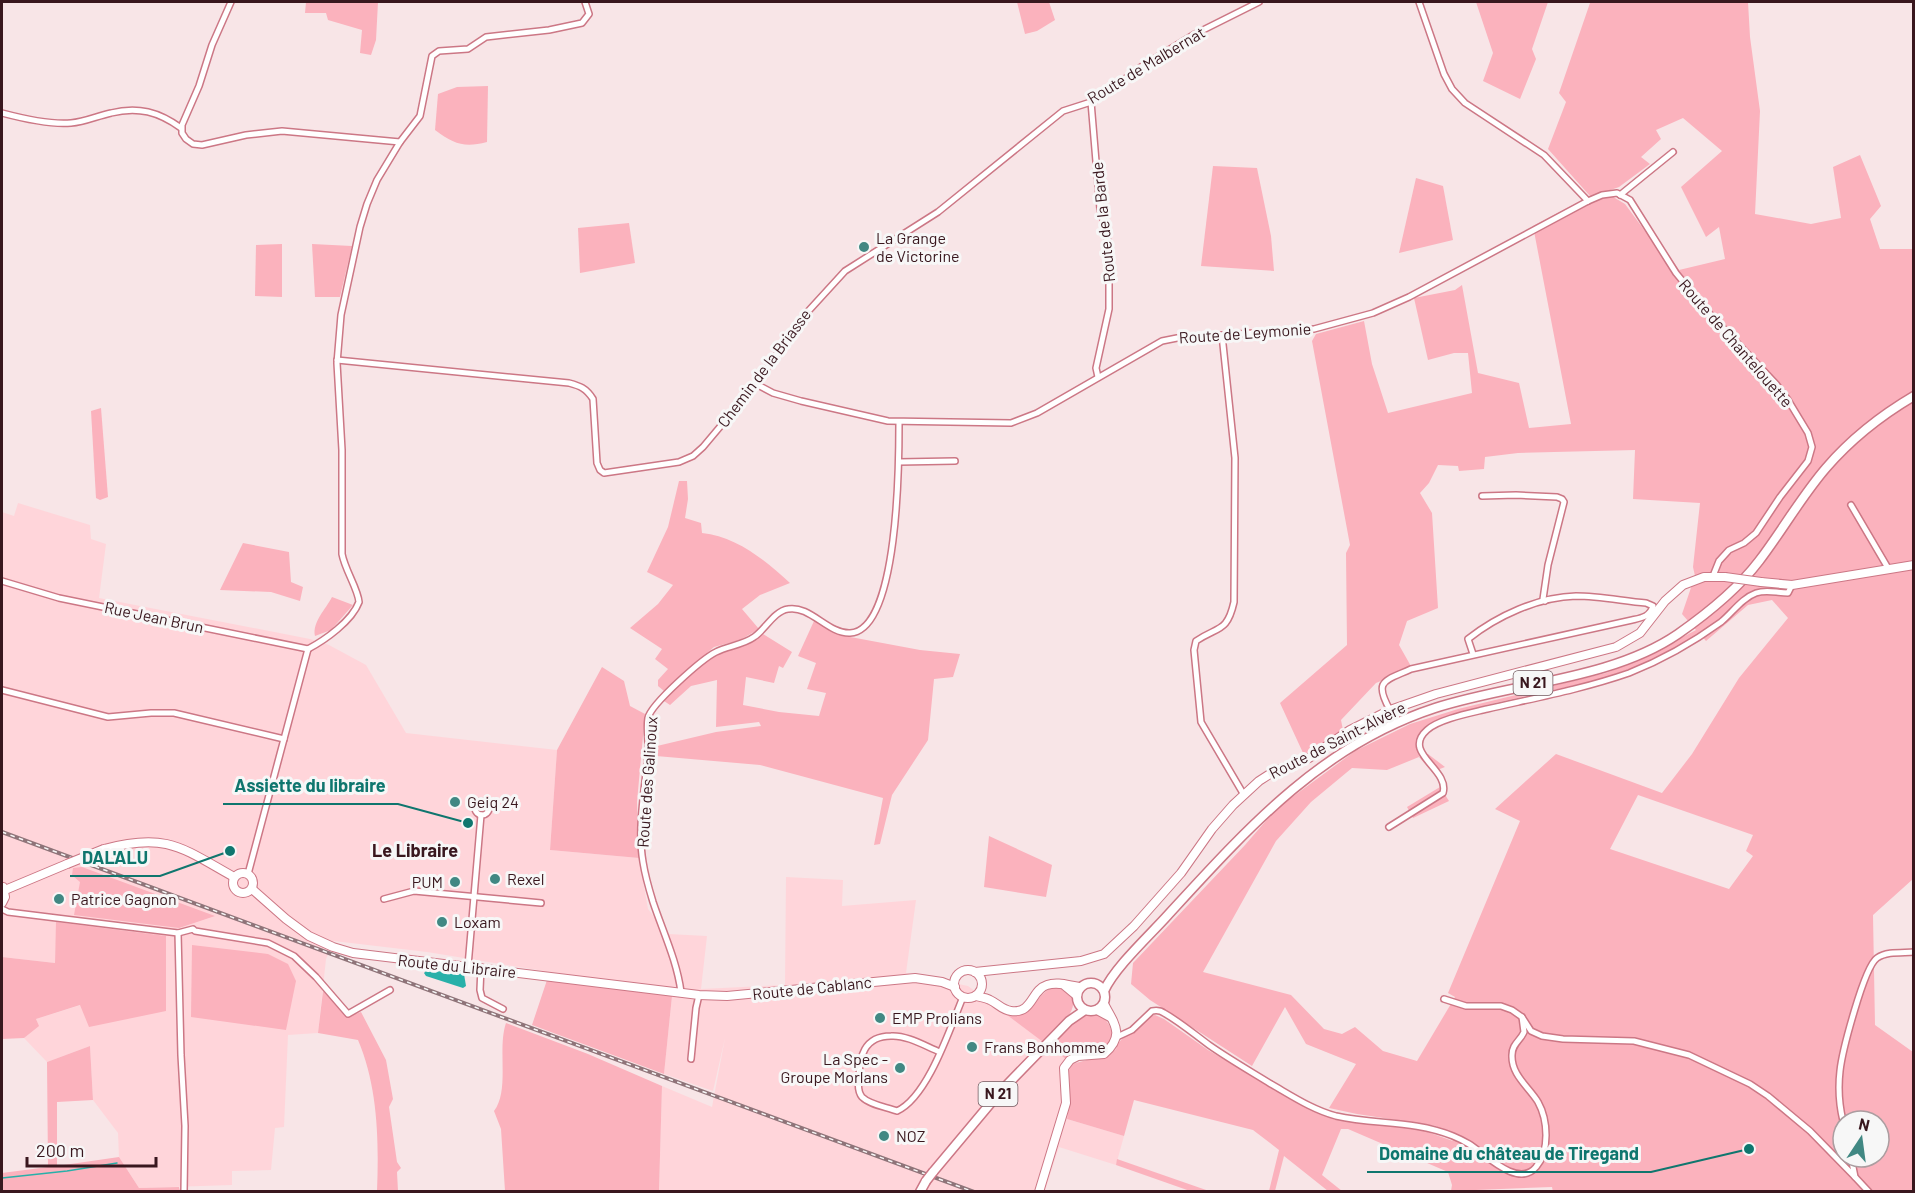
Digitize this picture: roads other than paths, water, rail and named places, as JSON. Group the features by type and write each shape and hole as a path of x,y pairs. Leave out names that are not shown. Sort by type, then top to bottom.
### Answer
{"main road":[{"name":"N 21","path":"1104,991 1135,951 1266,812 1308,775 1343,751 1383,729 1434,708 1603,668 1640,654 1674,637 1706,615 1757,563 1809,490 1845,447 1881,417 1914,396"},
{"name":"Route de Saint-Alvère","path":"975,972 1081,961 1112,949 1180,873 1212,829 1259,781 1273,772 1309,758 1350,730 1390,710 1436,694 1616,647 1640,633 1673,592 1692,581 1713,576 1792,585 1914,565"},
{"path":"2,903 5,897 3,888 128,842 145,841 176,845 234,877"},
{"path":"239,873 248,874 254,882 252,889 247,893 237,892 233,887 234,877 239,873"},
{"name":"Route du Libraire","path":"252,889 299,929 333,947 361,955 481,967 681,992"},
{"name":"N 21","path":"1094,983 1104,979 1135,951"},
{"path":"976,996 982,984 995,969"},
{"path":"942,982 967,971 975,972 990,1000"},
{"path":"955,987 957,977"},
{"name":"Route de Cablanc","path":"681,992 727,996 915,978 942,982"},
{"path":"942,982 955,987 963,997 976,996 990,1000 1005,1010 1015,1012 1030,1006 1041,989 1057,983 1064,985 1080,999 1100,1007 1112,1018 1117,1037 1114,1044 1104,1054 1078,1056 1071,1060 1065,1068 1066,1103 1039,1191"},
{"path":"1080,999 1087,983 1094,983 1104,991 1100,1007"},
{"name":"N 21","path":"920,1191 933,1172 1000,1092 1069,1021 1080,999"}],"street":[{"path":"181,128 231,2"},
{"path":"248,874 308,650 325,640 342,624 359,602 345,570 342,554 342,450 337,360 341,315 360,227 377,180 400,142 420,116 432,56 439,51 468,49 486,37 549,30 582,23 589,14 585,2"},
{"name":"Route de Malbernat","path":"1036,131 1063,111 1091,102 1141,67 1195,34 1259,2"},
{"path":"1419,2 1444,74 1452,89 1464,103 1544,155 1588,201 1602,195 1620,195 1673,152"},
{"name":"Route de la Barde","path":"1091,102 1100,209 1107,234 1109,263 1109,309 1096,368 1098,377"},
{"path":"2,113 68,124 91,120 111,113 131,110 148,111 166,118 181,128 186,139 202,146 246,135 282,131 400,142"},
{"name":"Chemin de la Briasse","path":"337,360 569,383 580,386 588,391 593,399 597,463 600,470 604,473 679,462 693,456 706,444 756,384 802,318 845,271 938,212 1036,131"},
{"name":"Route de Chantelouette","path":"1620,195 1630,200 1641,214 1682,281 1788,399 1808,433 1810,441 1811,452 1808,461 1780,496 1756,533 1727,552 1719,561 1713,576"},
{"name":"Route de Leymonie","path":"756,384 773,393 801,401 899,423 1011,423 1037,412 1162,340 1314,329 1374,313 1409,297 1588,201"},
{"path":"1222,335 1235,458 1234,602 1231,617 1221,630 1196,641 1194,650 1201,722 1244,795"},
{"name":"Route des Galinoux","path":"681,992 679,972 653,901 643,862 642,808 648,752 648,716 662,698 713,653 754,637 781,611 789,608 800,610 843,633 852,633 868,623 885,586 896,523 899,423"},
{"path":"899,462 955,461"},
{"path":"1482,496 1557,497 1564,502 1548,565 1543,599 1545,602"},
{"path":"1851,506 1888,568"},
{"name":"Rue Jean Brun","path":"2,581 59,598 308,650"},
{"path":"1389,827 1443,793 1442,777 1422,755 1420,747 1424,734 1430,728 1466,714 1598,683 1640,669 1704,634 1751,595 1765,591 1788,593 1792,585"},
{"path":"1390,710 1383,697 1381,687 1384,681 1411,669 1632,620 1646,616 1652,611 1653,606 1646,603 1574,596 1545,602 1509,613 1481,629 1468,639 1473,654"},
{"path":"2,690 108,717 151,712 174,713 284,739"},
{"path":"468,966 481,815"},
{"path":"384,900 414,891 541,903"},
{"path":"2,909 8,912 178,933 193,929 231,938 268,943 294,957 316,977 348,1014 390,990"},
{"path":"178,933 185,1126 184,1191"},
{"path":"1841,1109 1838,1095 1843,1048 1868,970 1878,957 1914,952"},
{"path":"481,967 482,998 503,1009"},
{"path":"691,1059 699,995"},
{"path":"940,1052 900,1036 880,1037 869,1044 859,1060 860,1095 866,1100 897,1111 905,1107 929,1078 940,1052 963,997"},
{"path":"1444,999 1466,1006 1501,1006 1512,1010 1522,1017 1531,1031 1542,1036 1563,1039 1634,1041 1689,1055 1750,1084 1802,1124 1869,1191"},
{"path":"1117,1037 1132,1030 1152,1011 1163,1012 1212,1047 1296,1098 1322,1111 1351,1119 1418,1125 1452,1135 1468,1143 1502,1168 1515,1173 1527,1173 1535,1169 1540,1160 1545,1148 1546,1133 1543,1115 1537,1101 1514,1069 1513,1046 1524,1032 1522,1017"},
{"path":"1853,1169 1855,1177"}],"water":[{"path":"427,970 464,974 466,986 463,988 426,976 424,973"}],"waterway":[{"path":"2,1178 117,1163"}],"railway":[{"path":"2,832 974,1192"}],"place":[{"name":"La Grange de Victorine","path":"864,247"},
{"name":"Geiq 24","path":"455,802"},
{"name":"Assiette du libraire","path":"468,823"},
{"name":"DAL'ALU","path":"230,851"},
{"name":"Rexel","path":"495,879"},
{"name":"PUM","path":"455,882"},
{"name":"Patrice Gagnon","path":"59,899"},
{"name":"Loxam","path":"442,922"},
{"name":"EMP Prolians","path":"880,1018"},
{"name":"Frans Bonhomme","path":"972,1047"},
{"name":"La Spec - Groupe Morlans","path":"900,1068"},
{"name":"NOZ","path":"884,1136"},
{"name":"Domaine du château de Tiregand","path":"1749,1149"}],"district":[{"name":"Le Libraire","path":"415,851"}]}
